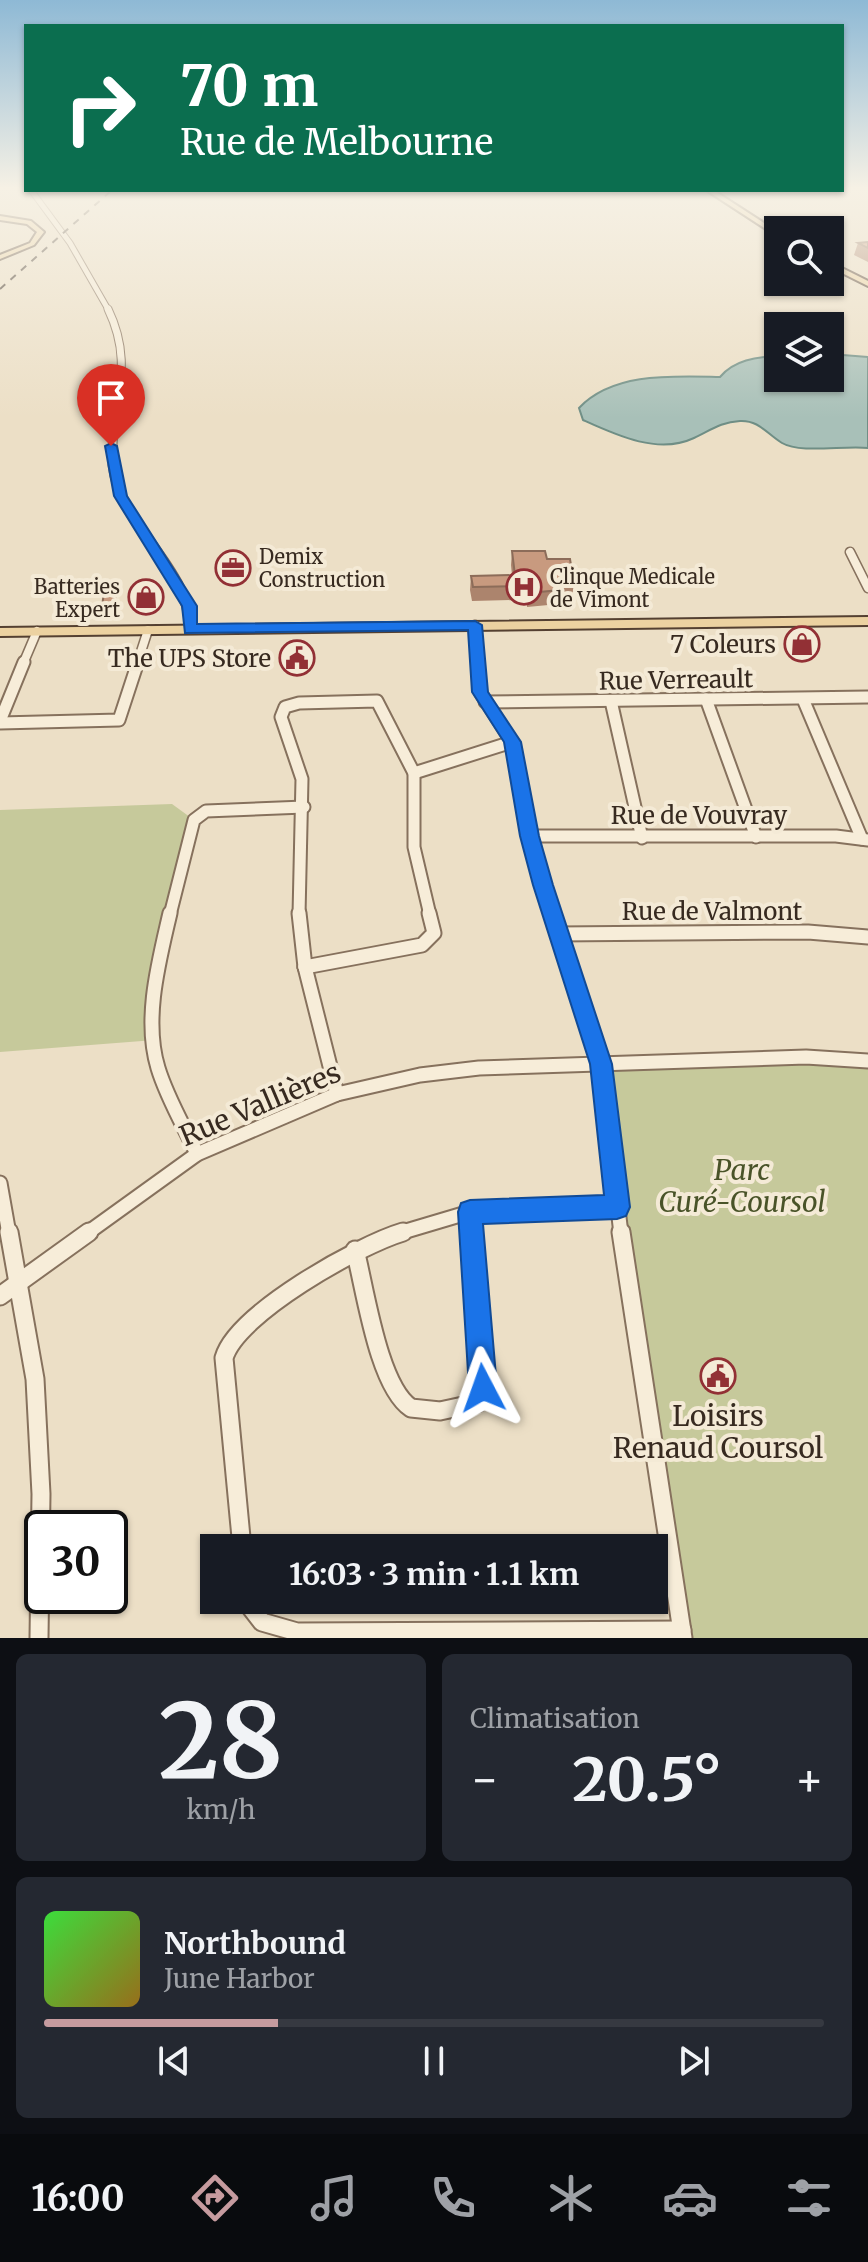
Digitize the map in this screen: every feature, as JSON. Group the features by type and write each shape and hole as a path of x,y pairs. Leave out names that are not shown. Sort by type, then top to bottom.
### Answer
{"main road":[{"path":"844,265 868,278"},
{"path":"844,271 868,284"},
{"path":"0,630 867,622"}],"street":[{"path":"81,264 119,330 123,358 111,432 116,481 124,504 189,606 190,629"},
{"path":"850,552 868,588"},
{"path":"256,1614 262,1622 297,1632 682,1634 617,1207 601,1064 557,934 530,836 512,742 480,690 475,625"},
{"path":"37,631 0,722 119,720 148,630"},
{"name":"Rue Verreault","path":"485,702 868,697"},
{"path":"706,699 756,837"},
{"path":"803,699 865,839"},
{"path":"305,967 422,945 434,933 414,847 414,773 377,701 299,703 285,707 281,717 302,779 304,807 297,900 305,967 337,1094"},
{"path":"611,701 642,838"},
{"path":"414,773 512,742"},
{"path":"197,1154 155,1059 154,1014 168,925 194,820 206,811 304,807"},
{"name":"Rue de Vouvray","path":"530,836 865,839"},
{"name":"Rue de Valmont","path":"557,934 808,932 868,937"},
{"name":"Rue Vallières","path":"0,1296 197,1154 337,1094 420,1075 479,1068 806,1057 868,1061"},
{"path":"0,1183 35,1379 41,1494 39,1638"},
{"path":"241,1534 224,1358 228,1343 284,1294 378,1239 470,1212 617,1207"},
{"path":"355,1250 390,1380 404,1403 415,1410 464,1409 477,1403 483,1388 470,1212"}],"green space":[{"path":"172,804 194,820 154,1014 155,1040 0,1052 0,810"},
{"name":"Parc Curé-Coursol","path":"868,1061 868,1638 683,1638 601,1064"}],"water":[{"path":"844,355 868,357 868,448 811,449 790,446 747,421 722,425 680,443 652,444 623,437 583,420 579,408 593,396 626,382 664,377 720,377 739,363 762,357 764,392 844,392"}],"building":[{"path":"512,551 545,551 547,559 570,559 574,583 559,583 560,590 529,593 528,588 516,586 473,587 471,576 515,575"},
{"path":"104,593 115,593 113,611 101,612"}],"railway":[{"path":"0,289 28,264"}],"place":[{"name":"Demix Construction","path":"233,568"},
{"name":"Clinque Medicale de Vimont","path":"524,587"},
{"name":"Batteries Expert","path":"146,597"},
{"name":"7 Coleurs","path":"802,644"},
{"name":"The UPS Store","path":"297,658"},
{"name":"Loisirs Renaud Coursol","path":"718,1376"}],"route":[{"path":"111,446 117,487 128,510 189,606 192,615 190,629 475,625 480,692 512,742 543,885 601,1064 617,1207 470,1212 483,1388"}]}
